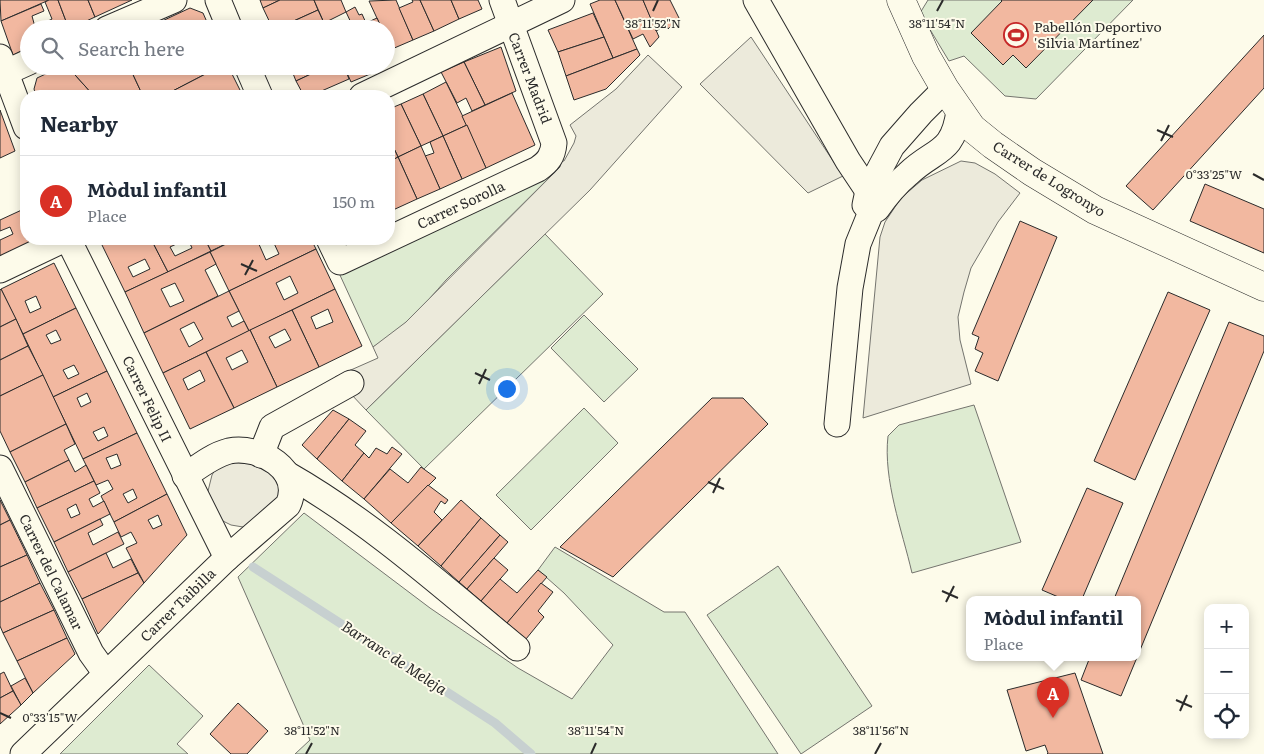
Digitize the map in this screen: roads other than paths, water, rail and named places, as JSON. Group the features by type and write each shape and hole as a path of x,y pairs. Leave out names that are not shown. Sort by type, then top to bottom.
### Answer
{"street":[{"path":"128,20 174,0"},
{"path":"218,0 226,20"},
{"name":"Carrer Madrid","path":"502,0 552,137 554,150 551,157"},
{"path":"375,90 562,0"},
{"path":"756,0 848,160 869,202 877,209 908,173 948,145 974,141 993,145"},
{"name":"Carrer de Logronyo","path":"901,0 926,56 952,100 972,128 993,145 1032,172 1095,210 1264,286"},
{"path":"20,64 2,68 20,112"},
{"path":"251,75 257,90"},
{"path":"837,424 850,288 858,244 869,202 892,146 921,113 952,100 954,133 948,145"},
{"name":"Carrer Sorolla","path":"395,236 538,169 551,157"},
{"path":"0,270 53,245"},
{"name":"Carrer Felip II","path":"69,245 227,558"},
{"name":"Carrer Sorolla","path":"332,245 340,262 376,245"},
{"path":"261,455 272,427 352,383"},
{"path":"185,476 207,461 228,452 240,450 261,455 375,531 517,648"},
{"name":"Carrer del Calamar","path":"0,468 91,653 106,674"},
{"path":"287,474 292,490 288,505"},
{"path":"288,505 306,492 317,491"},
{"name":"Carrer Taibilla","path":"23,754 227,558 288,505"}],"waterway":[{"name":"Barranc de Meleja","path":"253,567 495,723 531,754"}],"place":[{"name":"Pabellón Deportivo 'Silvia Martínez'","path":"1016,35"},
{"name":"Mòdul infantil","path":"1053,718"}]}
